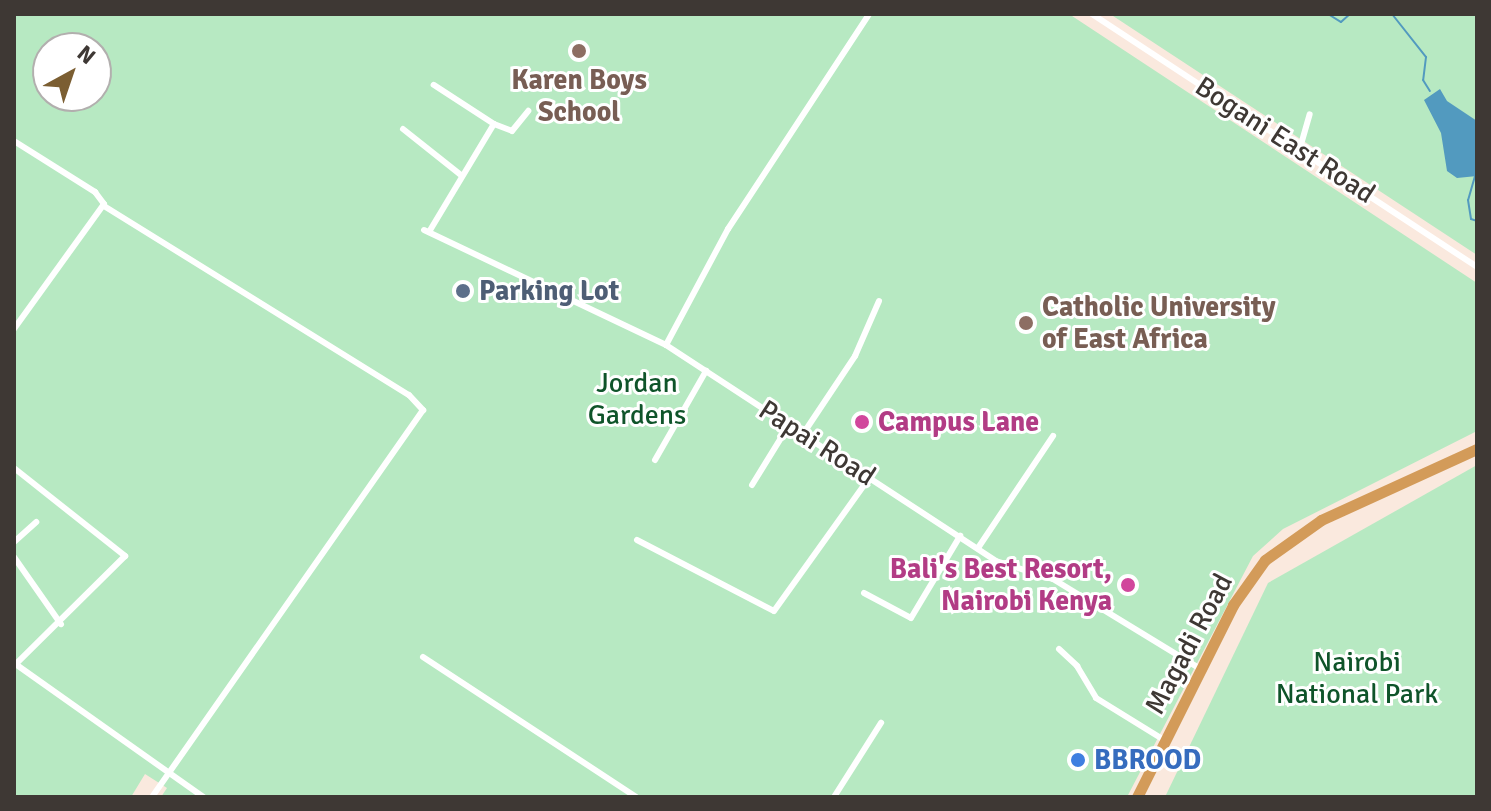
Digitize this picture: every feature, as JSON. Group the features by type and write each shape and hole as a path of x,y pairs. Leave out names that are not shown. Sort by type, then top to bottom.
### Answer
{"highway":[{"name":"Magadi Road","path":"1137,797 1241,592 1288,541 1477,449"}],"street":[{"path":"666,345 728,229 869,14"},
{"name":"Bogani East Road","path":"1092,14 1477,267"},
{"path":"434,85 494,124 513,131 528,111"},
{"path":"1300,148 1310,114"},
{"path":"403,129 462,176 494,124"},
{"path":"14,141 98,195 104,206 409,395 423,410 152,797"},
{"name":"Papai Road","path":"462,176 426,231 666,345 1004,564 1053,579 1202,670"},
{"path":"14,329 104,206"},
{"path":"803,434 855,356 879,301"},
{"path":"655,460 706,371"},
{"path":"752,485 789,425"},
{"path":"978,548 1053,436"},
{"path":"14,468 123,550 123,563 61,624 15,663 203,797"},
{"path":"637,540 778,610 870,477"},
{"path":"14,542 36,522"},
{"path":"864,593 911,618 960,536"},
{"path":"14,557 61,624"},
{"path":"1059,649 1077,666 1096,698 1164,740"},
{"path":"423,657 636,797"},
{"path":"834,797 881,723"}],"green space":[{"name":"Jordan Gardens","path":"14,14 1069,14 1477,283 1477,431 1283,529 1253,556 1127,797 161,797 167,788 145,774 131,797 14,797"},
{"path":"1110,14 1477,14 1477,255 1171,54"},
{"name":"Nairobi National Park","path":"1477,465 1477,797 1165,797 1268,583"}],"water":[{"path":"1440,89 1447,101 1477,121 1477,176 1457,178 1447,171 1441,133 1424,100"}],"waterway":[{"path":"1328,14 1341,22 1350,14"},
{"path":"1392,14 1426,57 1423,80 1430,91"},
{"path":"1475,176 1468,200 1471,219 1477,221"},
{"path":"1477,423 1477,437"}],"place":[{"name":"Karen Boys School","path":"579,51"},
{"name":"Parking Lot","path":"463,291"},
{"name":"Catholic University of East Africa","path":"1026,323"},
{"name":"Campus Lane","path":"862,422"},
{"name":"Bali's Best Resort, Nairobi Kenya","path":"1128,585"},
{"name":"BBROOD","path":"1078,760"}]}
